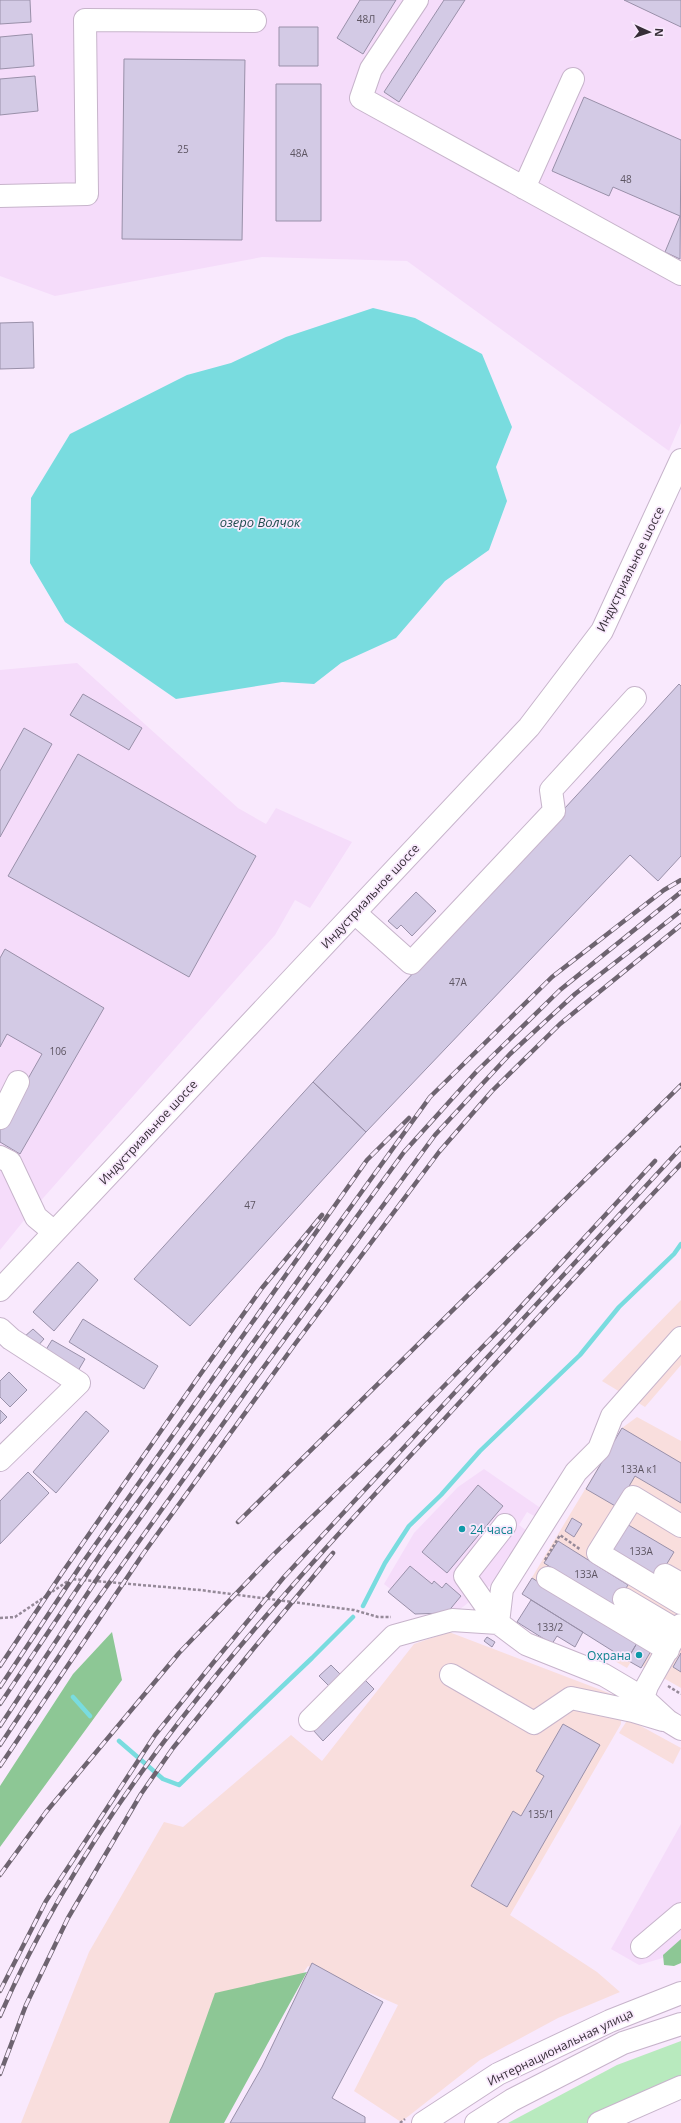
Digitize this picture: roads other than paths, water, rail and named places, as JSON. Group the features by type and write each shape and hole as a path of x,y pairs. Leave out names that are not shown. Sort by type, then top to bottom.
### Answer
{"street":[{"path":"417,0 371,69 361,98 681,274"},
{"path":"0,196 87,194 85,20 255,21"},
{"path":"524,188 573,79"},
{"name":"Индустриальное шоссе","path":"0,1290 529,727 602,630 681,460"},
{"path":"355,913 411,963 554,811 551,790 635,698"},
{"path":"0,1118 18,1082"},
{"path":"0,1157 10,1162 36,1217 54,1232"},
{"path":"0,1329 11,1339 79,1383 0,1460"},
{"path":"498,1622 502,1590 576,1472 599,1449 612,1416 681,1338"},
{"path":"681,1526 633,1497 598,1553 681,1603"},
{"path":"505,1526 465,1576 498,1622 526,1644 604,1675 643,1698 674,1725"},
{"path":"548,1578 668,1650"},
{"path":"624,1599 680,1628 647,1686 643,1698"},
{"path":"310,1720 394,1636 452,1620 498,1622"},
{"path":"451,1675 534,1723 571,1698 633,1711 674,1725"},
{"path":"642,1946 681,1914"},
{"name":"Интернациональная улица","path":"423,2123 498,2074 610,2021 681,1994"},
{"name":"Интернациональная улица","path":"476,2123 512,2100 623,2043 681,2024"},
{"path":"598,2123 626,2117 681,2087"}],"water":[{"name":"озеро Волчок","path":"373,308 415,318 482,354 512,427 496,467 507,501 489,550 445,581 396,638 341,663 314,684 282,682 176,699 65,622 30,563 31,498 70,434 187,375 231,363 286,337"}],"waterway":[{"path":"363,1606 385,1563 409,1526 441,1495 480,1451 580,1355 619,1307 674,1254 681,1244"},
{"path":"119,1741 163,1779 179,1785 353,1617"},
{"path":"73,1697 90,1716"}],"railway":[{"path":"0,1704 102,1552 430,1097 552,977 664,890 681,880"},
{"path":"0,1726 101,1573 277,1326 404,1152 477,1071 560,990 681,892"},
{"path":"0,1745 87,1614 255,1379 435,1135 510,1054 575,994 681,911"},
{"path":"0,1766 143,1554 295,1344 439,1152 492,1091 560,1024 681,925"},
{"path":"238,1522 681,1085"},
{"path":"0,1687 81,1565 367,1160 409,1118"},
{"path":"0,1991 46,1901 155,1735 213,1663 284,1577 681,1148"},
{"path":"0,1875 46,1812 179,1653 272,1556 388,1443 504,1325 655,1161"},
{"path":"0,2016 38,1937 81,1862 130,1789 182,1719 236,1651 352,1519 681,1164"},
{"path":"0,1666 62,1573 197,1379 262,1288 322,1215"},
{"path":"0,2074 26,2005 68,1918 141,1794 173,1748 333,1553"}],"place":[{"name":"24 часа","path":"462,1529"},
{"name":"Охрана","path":"639,1655"}]}
